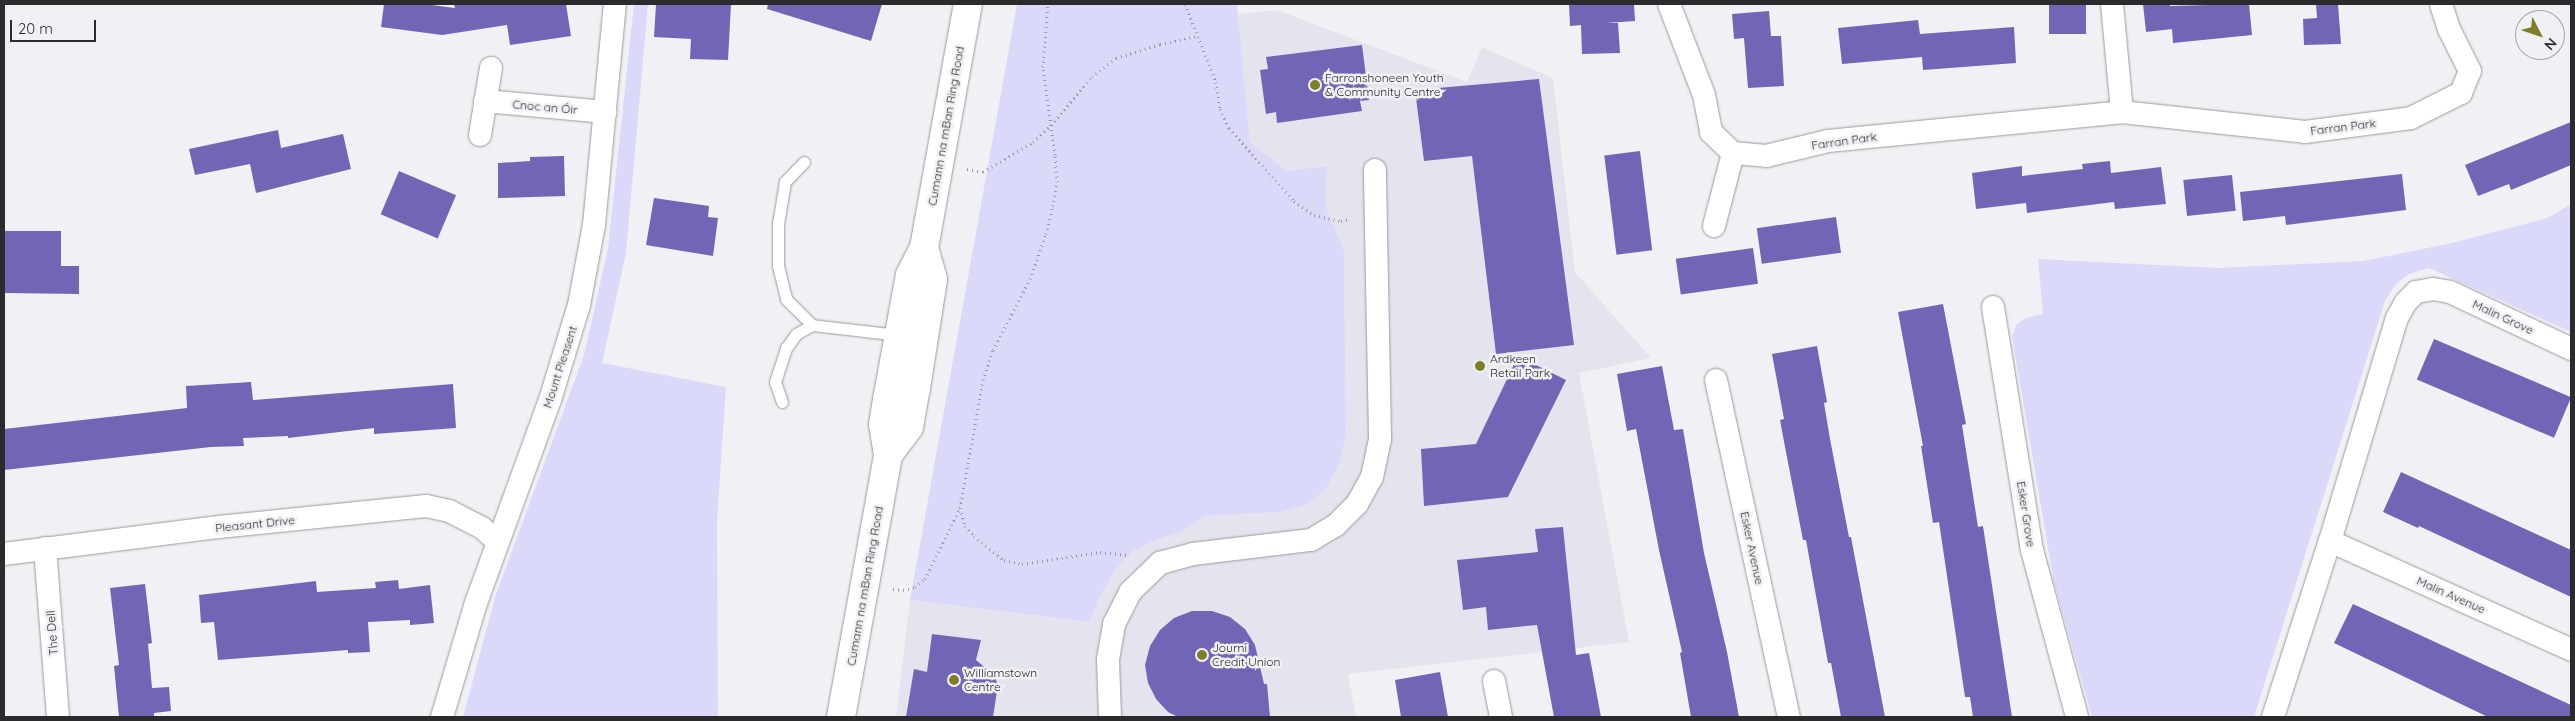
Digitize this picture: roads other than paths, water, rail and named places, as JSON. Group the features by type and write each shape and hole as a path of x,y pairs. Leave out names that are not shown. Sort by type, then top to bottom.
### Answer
{"main road":[{"name":"Cumann na mBan Ring Road","path":"841,717 888,455 882,425 910,275 924,248 968,4"},
{"name":"Cumann na mBan Ring Road","path":"888,455 909,427 916,388 932,279 924,248"}],"street":[{"name":"Mount Pleasent","path":"442,717 497,541 550,400 579,305 594,225 615,4"},
{"path":"1669,4 1704,95 1710,132 1733,153 1714,226"},
{"path":"2112,4 2122,112"},
{"name":"Farran Park","path":"1733,153 1766,156 1828,141 2122,112 2305,132 2411,118 2461,94 2470,71 2449,29 2441,4"},
{"path":"480,135 491,68"},
{"name":"Cnoc an Óir","path":"485,101 605,112"},
{"path":"1110,717 1108,659 1114,624 1130,592 1160,563 1193,554 1311,540 1336,525 1357,504 1372,477 1380,438 1375,170"},
{"name":"Malin Grove","path":"2330,541 2397,318 2406,302 2416,292 2433,289 2450,292 2571,349"},
{"name":"Esker Grove","path":"1993,308 2032,550 2076,717"},
{"name":"Esker Avenue","path":"1716,380 1789,717"},
{"name":"Pleasant Drive","path":"4,554 219,527 426,506 449,511 482,528 497,541"},
{"path":"2273,717 2330,541"},
{"name":"Malin Avenue","path":"2330,541 2571,650"},
{"name":"The Dell","path":"45,548 58,717"},
{"path":"1494,681 1501,717"}],"lane":[{"path":"804,162 785,182 778,224 778,266 786,299 812,325"},
{"path":"782,402 775,382 786,348 796,334 812,325 899,335"}],"place":[{"name":"Farronshoneen Youth & Community Centre","path":"1315,85"},
{"name":"Ardkeen Retail Park","path":"1480,366"},
{"name":"Journi Credit Union","path":"1202,655"},
{"name":"Williamstown Centre","path":"954,680"}]}
